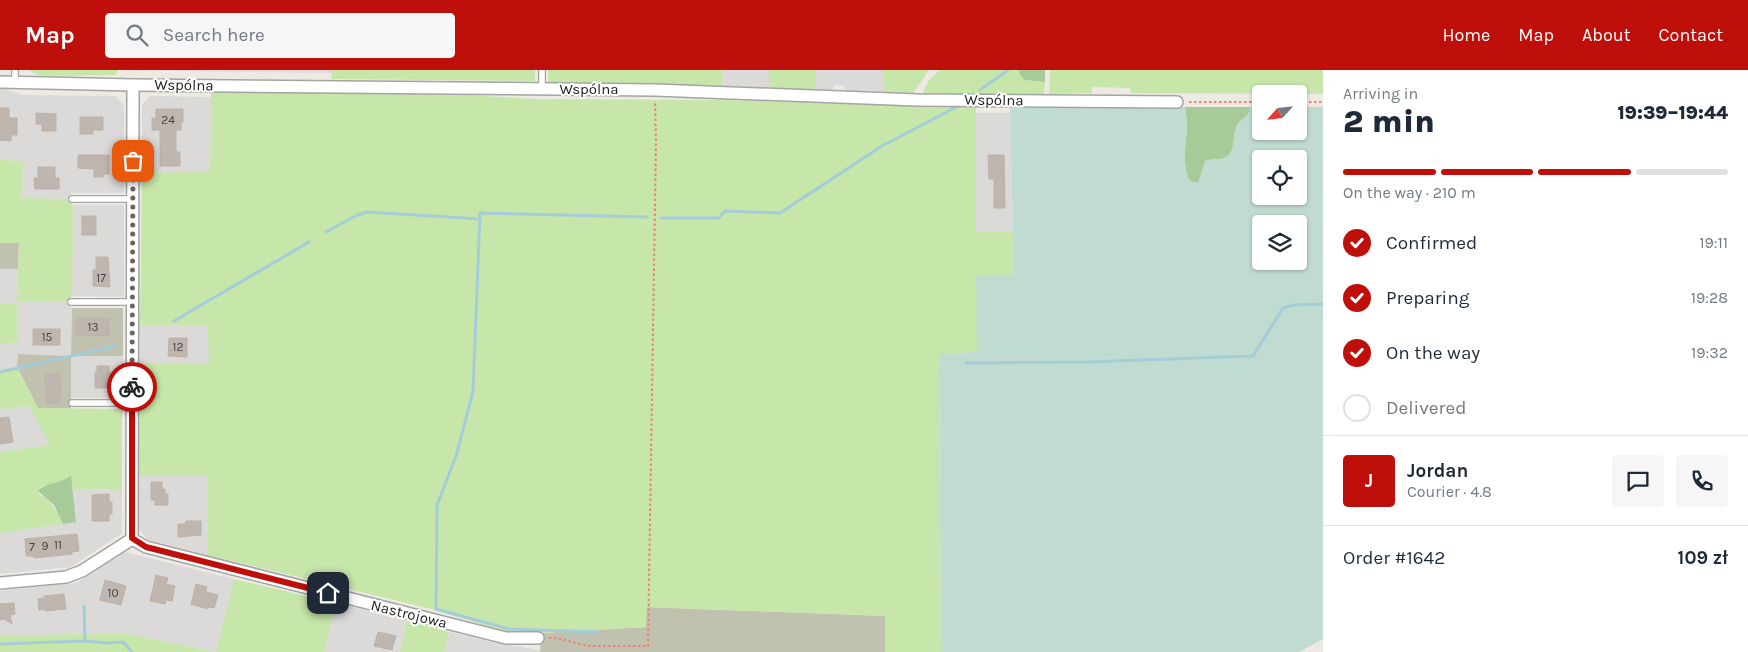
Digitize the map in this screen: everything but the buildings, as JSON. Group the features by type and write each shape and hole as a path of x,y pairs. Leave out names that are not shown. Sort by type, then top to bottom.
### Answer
{"street":[{"name":"Wspólna","path":"0,82 655,90 917,100 1177,102"},
{"path":"0,583 71,576 82,571 132,538 133,85"},
{"name":"Nastrojowa","path":"132,538 146,547 452,625 506,638 538,638"}],"lane":[{"path":"15,70 15,82"},
{"path":"542,70 542,89"},
{"path":"72,199 133,199"},
{"path":"71,302 132,302"},
{"path":"72,403 132,403"}],"path":[{"path":"538,638 557,638 588,646 648,646 656,152 655,90"},
{"path":"1177,102 1252,102"},
{"path":"1308,102 1323,102"}],"shaded area":[{"path":"119,70 332,70 332,73"},
{"path":"723,70 769,70 769,88 722,87"},
{"path":"816,70 883,70 883,92 847,91 843,86 835,85 832,91 816,90"},
{"path":"0,87 23,95 116,96 124,106 124,193 72,193 67,199 21,199 23,161 0,160"},
{"path":"150,96 211,97 210,172 142,173 142,105"},
{"path":"1185,107 1187,174 1190,181 1198,183 1205,161 1228,156 1233,146 1237,126 1247,116 1250,107 1252,107 1252,140 1308,140 1308,107 1323,107 1323,639 1299,652 941,652 939,354 977,352 976,276 1014,276 1010,108"},
{"path":"976,113 1010,113 1013,231 976,232"},
{"path":"73,205 124,205 124,297 72,296"},
{"path":"0,243 19,243 18,269 0,269"},
{"path":"0,269 18,269 18,301 66,302 72,308 71,356 18,354 17,367 0,370 0,344 18,343 17,304 0,304"},
{"path":"72,308 123,308 123,356 71,356"},
{"path":"140,325 209,326 209,363 140,363"},
{"path":"18,354 71,356 71,409 38,408 17,367"},
{"path":"71,356 123,356 122,398 71,398"},
{"path":"29,406 51,445 0,452 0,410"},
{"path":"139,476 208,476 207,555 148,540 139,530"},
{"path":"73,489 122,490 122,533 71,567 0,574 0,533 75,522"},
{"path":"125,552 234,579 216,652 122,633 0,636 0,591 77,583"},
{"path":"336,603 407,621 400,652 324,652"},
{"path":"646,607 886,616 885,652 540,652 541,633 646,627"},
{"path":"449,632 491,642 540,650 540,652 444,652"}],"green space":[{"path":"29,70 118,70 115,75 43,76"},
{"path":"332,70 535,70 535,81 331,79"},
{"path":"548,70 723,70 722,87 548,82"},
{"path":"769,70 816,70 816,90 769,88"},
{"path":"883,70 929,70 913,93 883,92"},
{"path":"940,70 1019,70 1020,75 1025,80 1045,82 1044,94 922,94 929,80"},
{"path":"1019,70 1045,70 1045,82 1025,80 1020,75"},
{"path":"1050,70 1323,70 1323,94 1308,94 1308,85 1252,85 1252,94 1131,93 1130,88 1092,87 1092,93 1049,94"},
{"path":"211,90 435,93 534,99 722,100 976,107 976,232 1013,231 1014,276 977,352 939,354 941,652 885,652 885,616 647,607 646,627 541,633 507,632 431,609 207,555 208,476 139,476 140,363 209,363 208,326 140,325 142,173 210,172"},
{"path":"1185,107 1250,107 1247,116 1237,126 1233,146 1228,156 1205,161 1199,183 1190,181 1187,174"},
{"path":"0,160 23,161 22,198 67,199 73,205 72,296 66,302 17,302 19,243 0,243"},
{"path":"0,304 17,304 18,343 0,344"},
{"path":"17,367 38,408 122,409 122,490 73,489 70,475 66,479 41,487 39,494 54,507 63,524 0,533 0,452 50,445 29,406 0,410 0,370"},
{"path":"71,475 76,522 63,524 54,505 38,491"},
{"path":"234,579 336,603 324,652 216,652"},
{"path":"407,621 449,632 444,652 400,652"},
{"path":"122,633 216,652 0,652 0,636"}],"waterway":[{"path":"980,90 1008,70"},
{"path":"661,218 719,218 725,211 780,213 882,146 960,105"},
{"path":"326,232 355,216 367,212 480,219"},
{"path":"598,632 509,629 436,609 437,505 456,456 473,392 480,213 647,217"},
{"path":"174,321 309,242"},
{"path":"966,363 1087,362 1253,356 1283,308 1294,305 1323,304"},
{"path":"0,372 116,346"},
{"path":"84,606 85,641"},
{"path":"0,644 85,641 123,642 132,652"}],"way so far":[{"path":"132,387 133,161"}],"route":[{"path":"132,387 132,538 146,547 328,593"}]}
